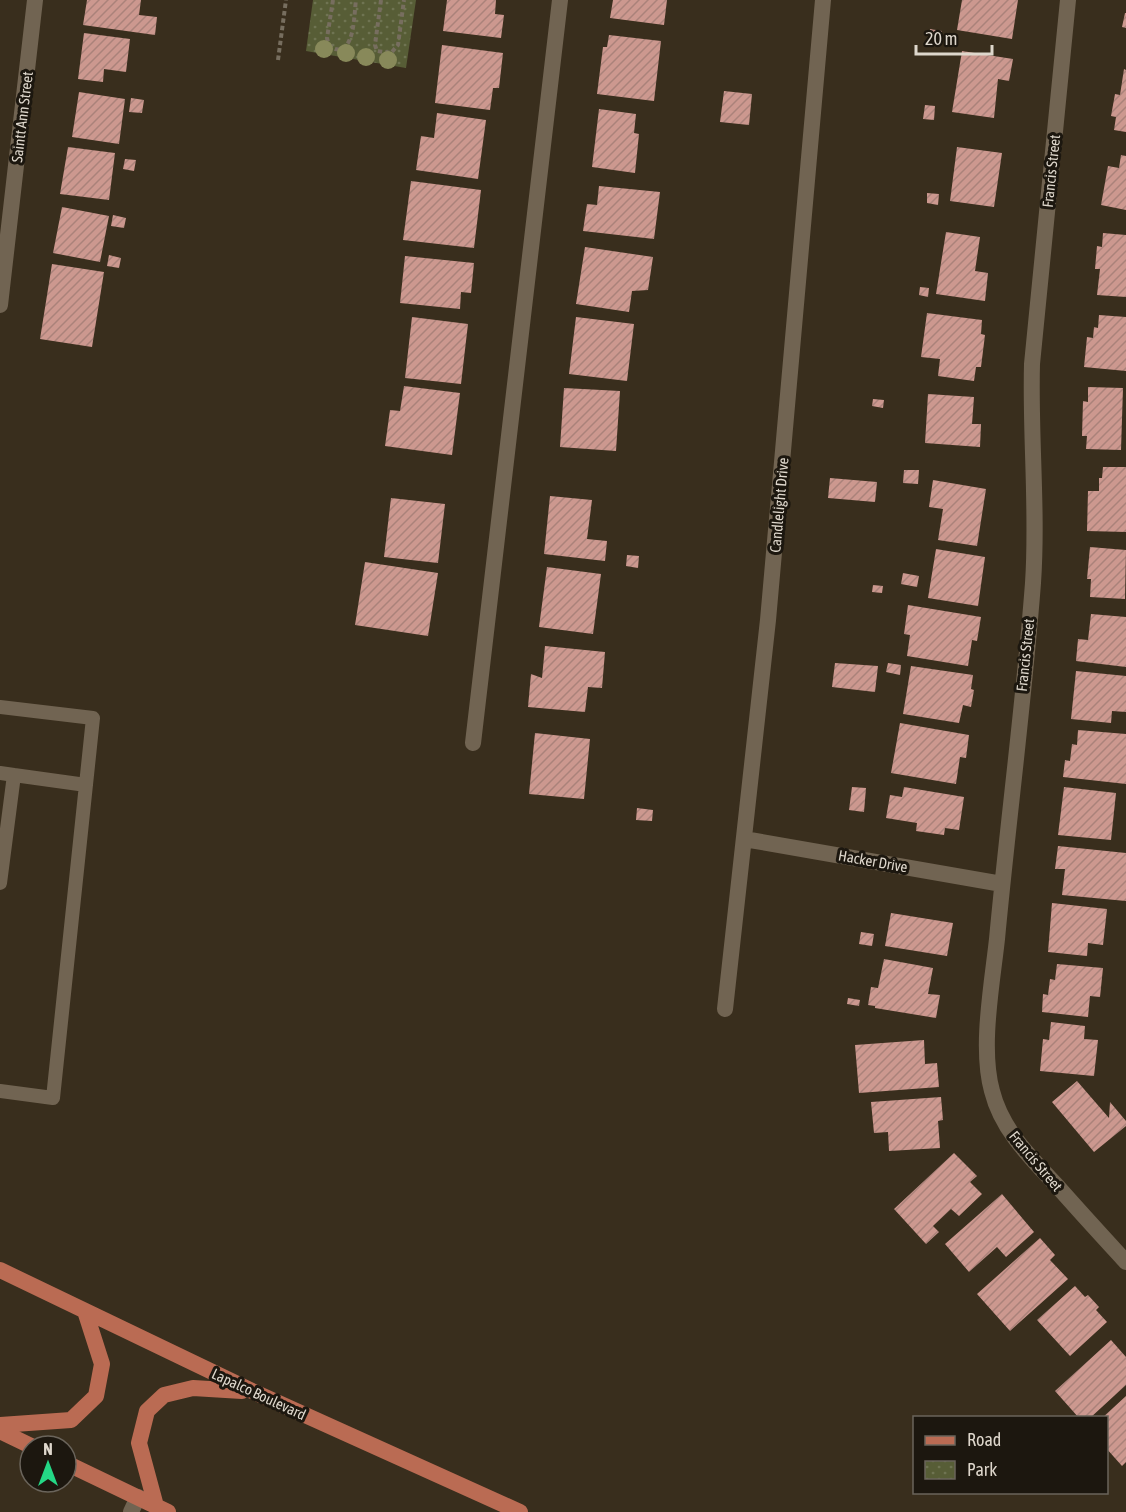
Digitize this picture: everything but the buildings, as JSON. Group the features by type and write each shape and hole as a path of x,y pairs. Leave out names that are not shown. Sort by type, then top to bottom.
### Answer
{"main road":[{"name":"Lapalco Boulevard","path":"0,1270 252,1391 520,1512"},
{"path":"0,1425 71,1420 96,1396 102,1364 85,1311"},
{"path":"78,1470 134,1505 162,1509 139,1443 147,1411 165,1395 193,1388 252,1391"},
{"path":"0,1431 18,1440"}],"street":[{"name":"Saintt Ann Street","path":"0,305 36,0"},
{"path":"473,743 560,0"},
{"name":"Candlelight Drive","path":"724,1009 768,620 823,0"},
{"name":"Francis Street","path":"1068,0 1032,364 1031,400 1035,487 1033,573 1002,884 987,1064 991,1091 1001,1118 1018,1143 1126,1263"},
{"name":"Hacker Drive","path":"744,839 1002,884"}],"lane":[{"path":"0,707 93,718 53,1098 0,1091"},
{"path":"0,883 7,774 86,785"}],"path":[{"path":"278,60 286,0"},
{"path":"333,0 327,38 328,44 339,49 345,48 351,40 356,0"},
{"path":"381,0 375,45 377,51 383,53 391,53 398,45 404,0"}],"green space":[{"path":"313,0 416,0 406,68 306,51"}]}
